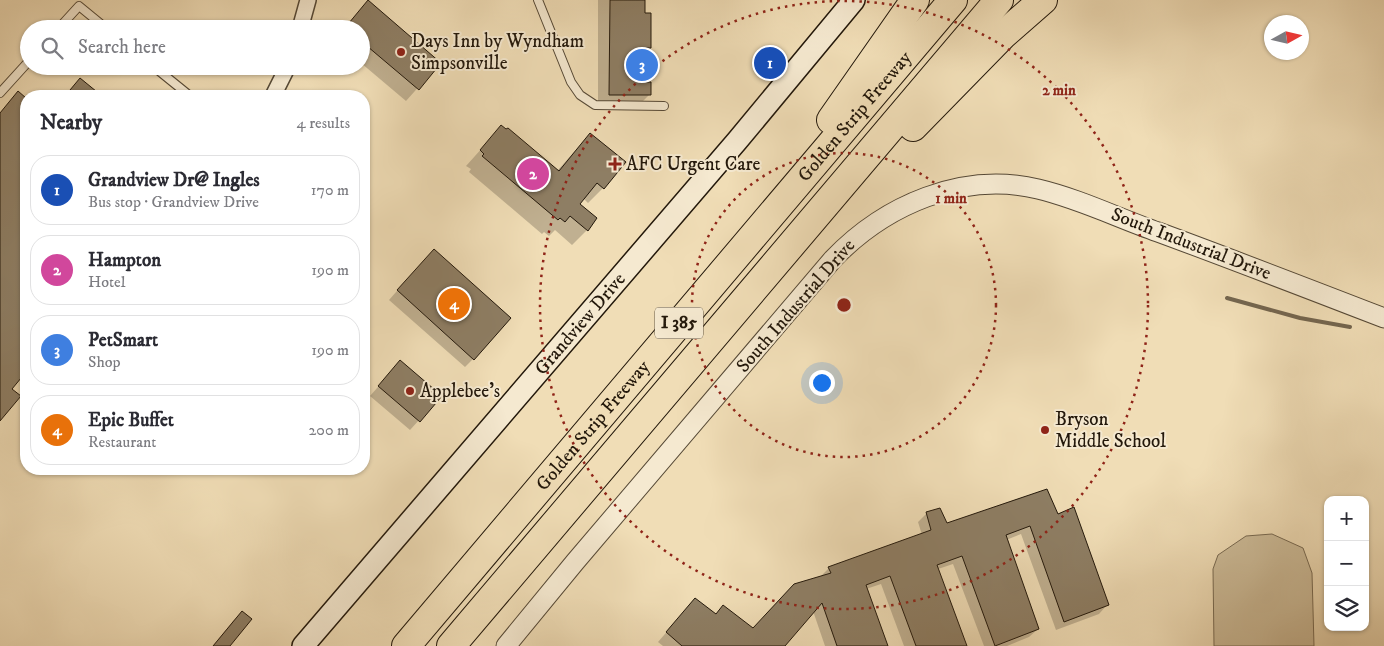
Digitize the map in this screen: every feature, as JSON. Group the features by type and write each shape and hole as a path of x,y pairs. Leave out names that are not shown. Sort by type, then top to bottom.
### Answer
{"highway":[{"path":"734,259 915,0"},
{"name":"Golden Strip Freeway","path":"406,646 953,0"},
{"name":"Golden Strip Freeway","path":"451,646 999,0"},
{"path":"758,284 1003,35 1043,0"}],"main road":[{"name":"Grandview Drive","path":"303,646 725,155 854,0"}],"street":[{"path":"302,20 308,0"},
{"path":"276,90 284,75"},
{"name":"South Industrial Drive","path":"506,646 580,556 838,254 853,240 894,210 928,196 962,187 995,184 1036,188 1117,215 1384,318"}],"lane":[{"path":"538,0 571,82 580,95 595,105 664,106"},
{"path":"66,20 79,6 96,20"},
{"path":"0,93 20,71"},
{"path":"164,75 183,90"}],"shaded area":[{"path":"1272,534 1303,548 1312,573 1314,646 1214,646 1213,569 1218,555 1246,536"}],"building":[{"name":"Days Inn by Wyndham Simpsonville","path":"368,0 441,63 419,90 370,49 370,20 351,20"},
{"path":"610,0 645,0 645,13 651,13 651,48 645,48 645,82 651,82 651,95 609,95"},
{"path":"80,78 95,90 70,90"},
{"path":"18,91 20,93 20,379 12,389 20,397 0,421 0,113"},
{"path":"501,125 506,129 508,128 559,171 590,133 626,162 604,189 597,183 580,204 597,218 588,231 570,216 565,222 560,218 558,220 482,156 484,154 480,150"},
{"path":"434,249 511,318 474,360 397,290"},
{"name":"Applebee's","path":"400,360 442,396 420,422 378,386"},
{"path":"1047,489 1058,514 1074,507 1109,605 1064,622 1030,526 1006,535 1039,629 995,646 962,556 937,565 967,646 916,646 890,576 866,585 888,646 837,646 822,603 785,646 682,646 666,632 695,598 716,614 723,605 753,628 794,584 831,573 828,567 931,530 926,512 940,508 947,523"},
{"path":"242,611 252,619 230,646 213,646"}],"waterway":[{"path":"1227,298 1300,318 1350,327"}],"place":[{"name":"Days Inn by Wyndham Simpsonville","path":"401,52"},
{"name":"Grandview Dr@ Ingles","path":"770,63"},
{"name":"PetSmart","path":"642,65"},
{"name":"AFC Urgent Care","path":"615,164"},
{"name":"Hampton","path":"533,174"},
{"name":"Epic Buffet","path":"454,304"},
{"name":"Applebee's","path":"410,391"},
{"name":"Bryson Middle School","path":"1045,430"}]}
